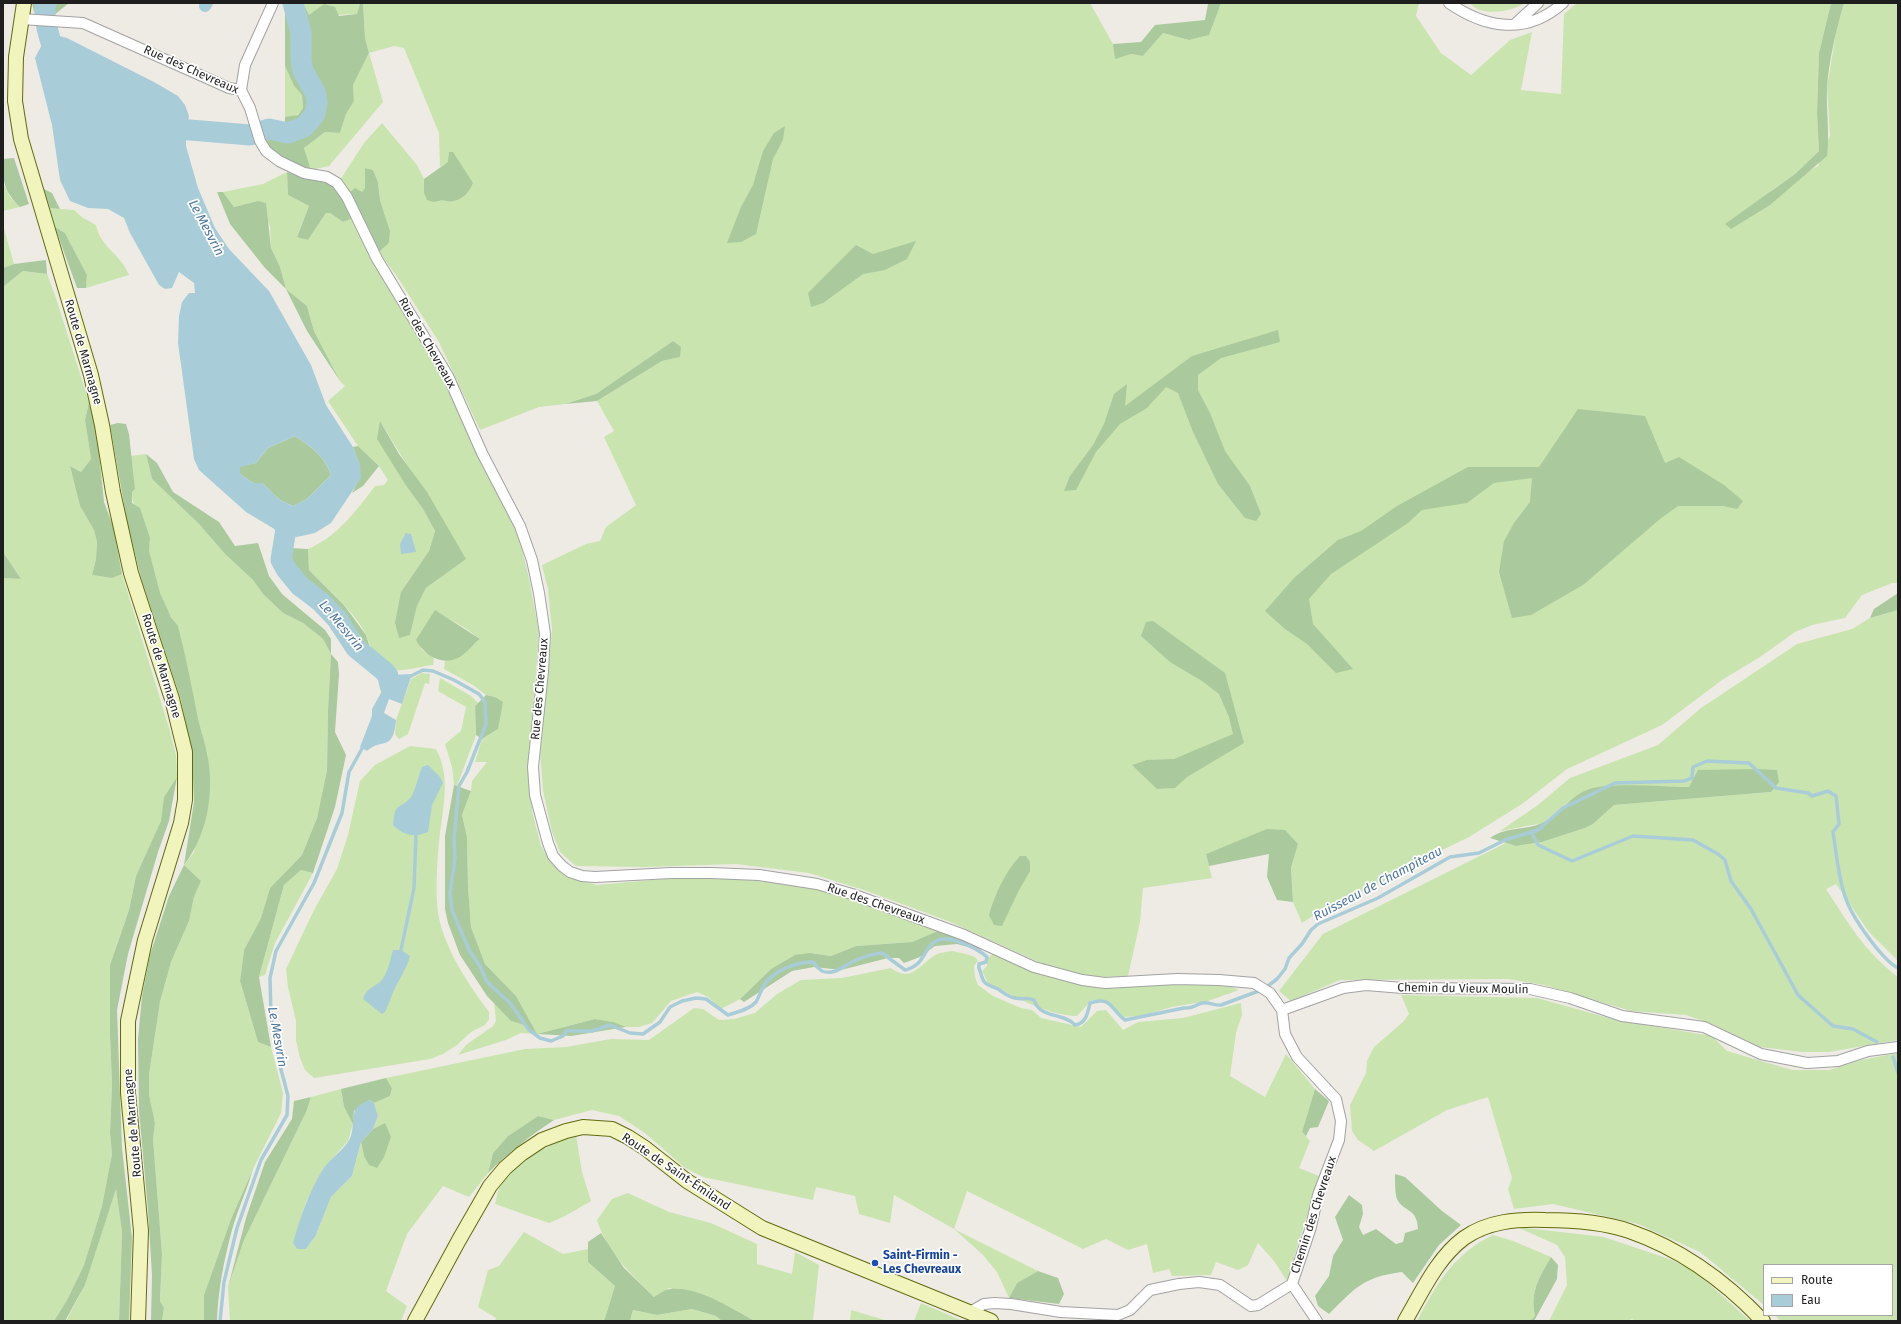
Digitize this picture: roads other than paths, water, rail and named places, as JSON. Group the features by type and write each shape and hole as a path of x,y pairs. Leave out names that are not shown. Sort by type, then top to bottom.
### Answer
{"main road":[{"name":"Route de Marmagne","path":"24,3 16,57 15,101 21,139 91,375 102,425 113,492 131,573 172,699 185,752 185,800 181,823 145,940 128,1021 128,1093 141,1231 138,1321"},
{"name":"Route de Saint-Émiland","path":"415,1321 458,1240 490,1186 505,1168 520,1154 542,1140 566,1131 583,1127 612,1129 628,1137 645,1148 686,1182 762,1228 991,1321"},
{"path":"1405,1321 1436,1268 1450,1250 1466,1237 1480,1229 1494,1224 1520,1219 1559,1220 1600,1225 1628,1231 1697,1264 1745,1302 1763,1321"}],"street":[{"path":"241,90 245,65 273,3"},
{"path":"1449,3 1463,13 1495,25 1514,25 1535,20 1554,11 1563,3"},
{"path":"1514,25 1538,3"},
{"name":"Rue des Chevreaux","path":"21,19 36,21 83,22 229,88 241,90 260,141 266,151 279,161 304,173 327,177 337,183 347,197 377,259 419,325 448,376 482,453 520,526 532,560 539,592 545,634 543,671 533,768 535,795 548,843 553,856 562,866 570,872 582,876 595,877 671,872 711,873 759,875 817,884 852,894 964,935 1034,967 1082,980 1105,983 1177,978 1254,983 1270,993 1282,1010"},
{"name":"Chemin du Vieux Moulin","path":"1282,1010 1343,988 1366,985 1403,988 1530,989 1570,998 1622,1016 1704,1027 1761,1054 1806,1063 1838,1062 1868,1051 1898,1047"},
{"name":"Chemin des Chevreaux","path":"970,1312 984,1304 995,1303 1062,1312 1118,1315 1130,1310 1150,1290 1179,1284 1199,1282 1220,1285 1251,1306 1258,1305 1292,1284 1311,1228 1318,1195 1339,1140 1341,1121 1336,1099 1297,1057 1285,1034 1282,1010"},
{"path":"1292,1284 1317,1321"}],"water":[{"path":"48,33 67,38 154,82 178,96 185,105 189,116 186,130 186,146 198,188 215,228 229,249 269,291 311,365 326,405 353,447 360,464 361,478 331,523 315,533 297,537 276,530 246,512 199,470 194,459 178,343 179,316 182,302 189,293 195,293 194,283 179,272 172,288 165,289 159,285 130,233 124,218 108,209 88,208 70,201 60,180 52,125 35,58","holes":["295,436 312,448 321,457 331,475 307,499 293,506 280,500 262,483 253,483 240,474 240,467 256,463 268,448"]},
{"path":"406,533 411,534 416,552 401,554 400,544"},
{"path":"412,674 402,704 389,699 384,713 396,720 395,730 392,737 386,743 372,747 367,751 360,747 372,716 372,709 382,691 384,680 388,676"},
{"path":"428,765 440,777 443,783 432,805 428,832 418,835 405,833 393,825 396,809 411,797 422,767"},
{"path":"393,950 401,950 410,956 385,1012 382,1014 363,999 372,987 383,979"},
{"path":"370,1100 374,1103 378,1116 373,1129 361,1142 352,1176 331,1197 316,1235 306,1249 297,1249 293,1243 302,1214 313,1187 326,1165 348,1142 351,1136 353,1118 357,1108 362,1103"}],"waterway":[{"name":"Le Mesvrin","path":"46,3 46,23 58,59"},
{"name":"Le Mesvrin","path":"178,129 250,135 269,129 288,133 304,127 315,114 317,102 315,92 303,71 301,60 301,33 293,3"},
{"name":"Le Mesvrin","path":"271,510 281,518 286,529 281,560 286,569 300,586 321,602 337,619 356,648 384,671 388,676 390,686"},
{"name":"Ruisseau de Champiteau","path":"409,677 423,670 433,671 454,680 479,694 485,702 486,724 467,772 459,786 454,839 455,859 450,893 452,910 469,950 480,966 487,982 510,1003 529,1030 540,1038 551,1041 563,1036 566,1031 592,1031 610,1025 630,1033 643,1034 660,1022 670,1007 682,1001 696,998 706,999 728,1015 739,1012 750,1007 756,1002 764,985 772,976 783,969 801,963 813,962 822,971 831,972 839,970 861,958 882,953 905,970 912,968 917,964 928,948 936,941 942,939 963,943 987,957 986,962 979,964 982,978 987,984 1010,997 1034,1000 1041,1010 1064,1018 1075,1025 1084,1020 1090,1003 1097,1001 1107,1002 1125,1020 1190,1008 1202,1003 1221,1005 1264,989 1277,979 1285,969 1289,958 1302,944 1311,930 1318,924 1378,898 1450,857 1479,853 1505,840 1538,830 1563,808 1615,783 1684,781 1692,778 1693,767 1707,761 1749,763 1776,788 1808,793 1812,796 1828,791 1836,796 1839,824 1833,832 1840,875 1846,899 1854,916 1868,937 1884,956 1898,968"},
{"name":"Le Mesvrin","path":"220,1321 224,1282 237,1228 261,1160 287,1115 288,1096 278,1058 271,1016 270,978 276,951 314,883 342,813 349,772 364,745"},
{"path":"1531,832 1538,845 1572,861 1633,836 1693,840 1718,854 1725,860 1731,881 1751,909 1798,995 1833,1026 1853,1029 1877,1042"},
{"path":"401,950 414,888 416,835"},
{"path":"1893,1057 1898,1073"}],"place":[{"name":"Saint-Firmin - Les Chevreaux","path":"875,1263"}]}
